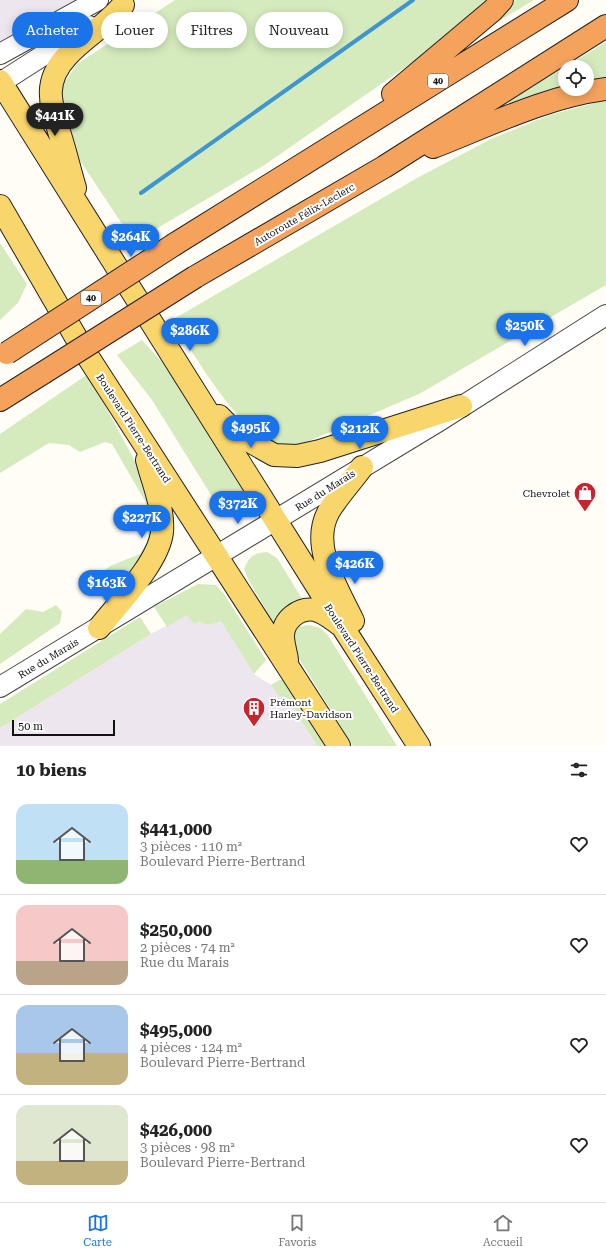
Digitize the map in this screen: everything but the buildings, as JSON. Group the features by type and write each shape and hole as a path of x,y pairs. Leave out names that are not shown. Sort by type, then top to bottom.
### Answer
{"highway":[{"path":"308,161 414,77 493,10 502,0"},
{"name":"40","path":"3,355 176,244 567,0"},
{"name":"Autoroute Félix-Leclerc","path":"0,400 195,277 384,167 606,26"},
{"path":"384,167 547,102 587,91 606,89"},
{"path":"0,410 37,377"}],"main road":[{"path":"80,208 61,137 54,118 50,100 51,86 55,74 68,55 113,17 127,2"},
{"name":"Boulevard Pierre-Bertrand","path":"0,82 419,746"},
{"name":"Boulevard Pierre-Bertrand","path":"0,206 81,346 339,746"},
{"path":"0,221 20,242"},
{"path":"198,396 237,434 274,455 298,456 320,451 461,406"},
{"path":"99,628 154,558 162,532 159,505 142,440"},
{"path":"362,467 329,512 322,530 322,549 336,585 392,703"},
{"path":"288,667 283,637 284,630 287,621 296,613 316,610 342,626"}],"street":[{"path":"0,54 98,0"},
{"path":"0,82 127,2"},
{"name":"Rue du Marais","path":"0,687 276,521 606,316"}],"shaded area":[{"path":"0,0 108,0 84,12 12,12 12,48 14,48 0,55"},
{"path":"187,615 199,622 209,625 221,620 254,674 271,685 277,695 287,698 317,746 0,746 0,728 151,634"}],"green space":[{"path":"175,0 486,0 476,18 263,166 134,242 79,159 61,112 63,85 77,64 102,48 168,48 168,12 157,12"},
{"path":"516,0 534,0 494,24"},
{"path":"606,42 606,82 594,83 594,60 576,60"},
{"path":"558,71 558,92 512,108 509,101"},
{"path":"606,100 606,285 419,394 302,444 281,445 265,438 249,427 234,411 206,373 172,320 417,178 491,139 550,115"},
{"path":"0,243 27,284 18,303 0,320"},
{"path":"142,340 171,372 245,489 246,508 245,511 239,516 231,514 216,503 152,400 117,355"},
{"path":"88,374 153,495 152,554 106,593 91,591 93,581 110,566 140,554 147,542 149,530 146,503 112,444 105,442 80,452 69,445 49,443 0,473 0,434"},
{"path":"267,552 277,558 306,605 274,624 248,579 244,569 252,556 258,553"},
{"path":"198,584 216,585 224,594 266,660 254,674 221,621 209,625 199,622 194,624 187,615 167,627 154,607"},
{"path":"56,605 62,612 60,623 0,664 0,634 26,609 43,612"},
{"path":"140,617 151,634 0,728 0,704"},
{"path":"309,625 320,628 327,634 397,746 353,746 295,652 292,635 297,627"},
{"path":"279,680 288,680 329,746 317,746 287,698 277,695 271,685"}],"waterway":[{"path":"141,193 413,0"}],"place":[{"name":"Chevrolet","path":"585,512"},
{"name":"Prémont Harley-Davidson","path":"254,728"}]}
